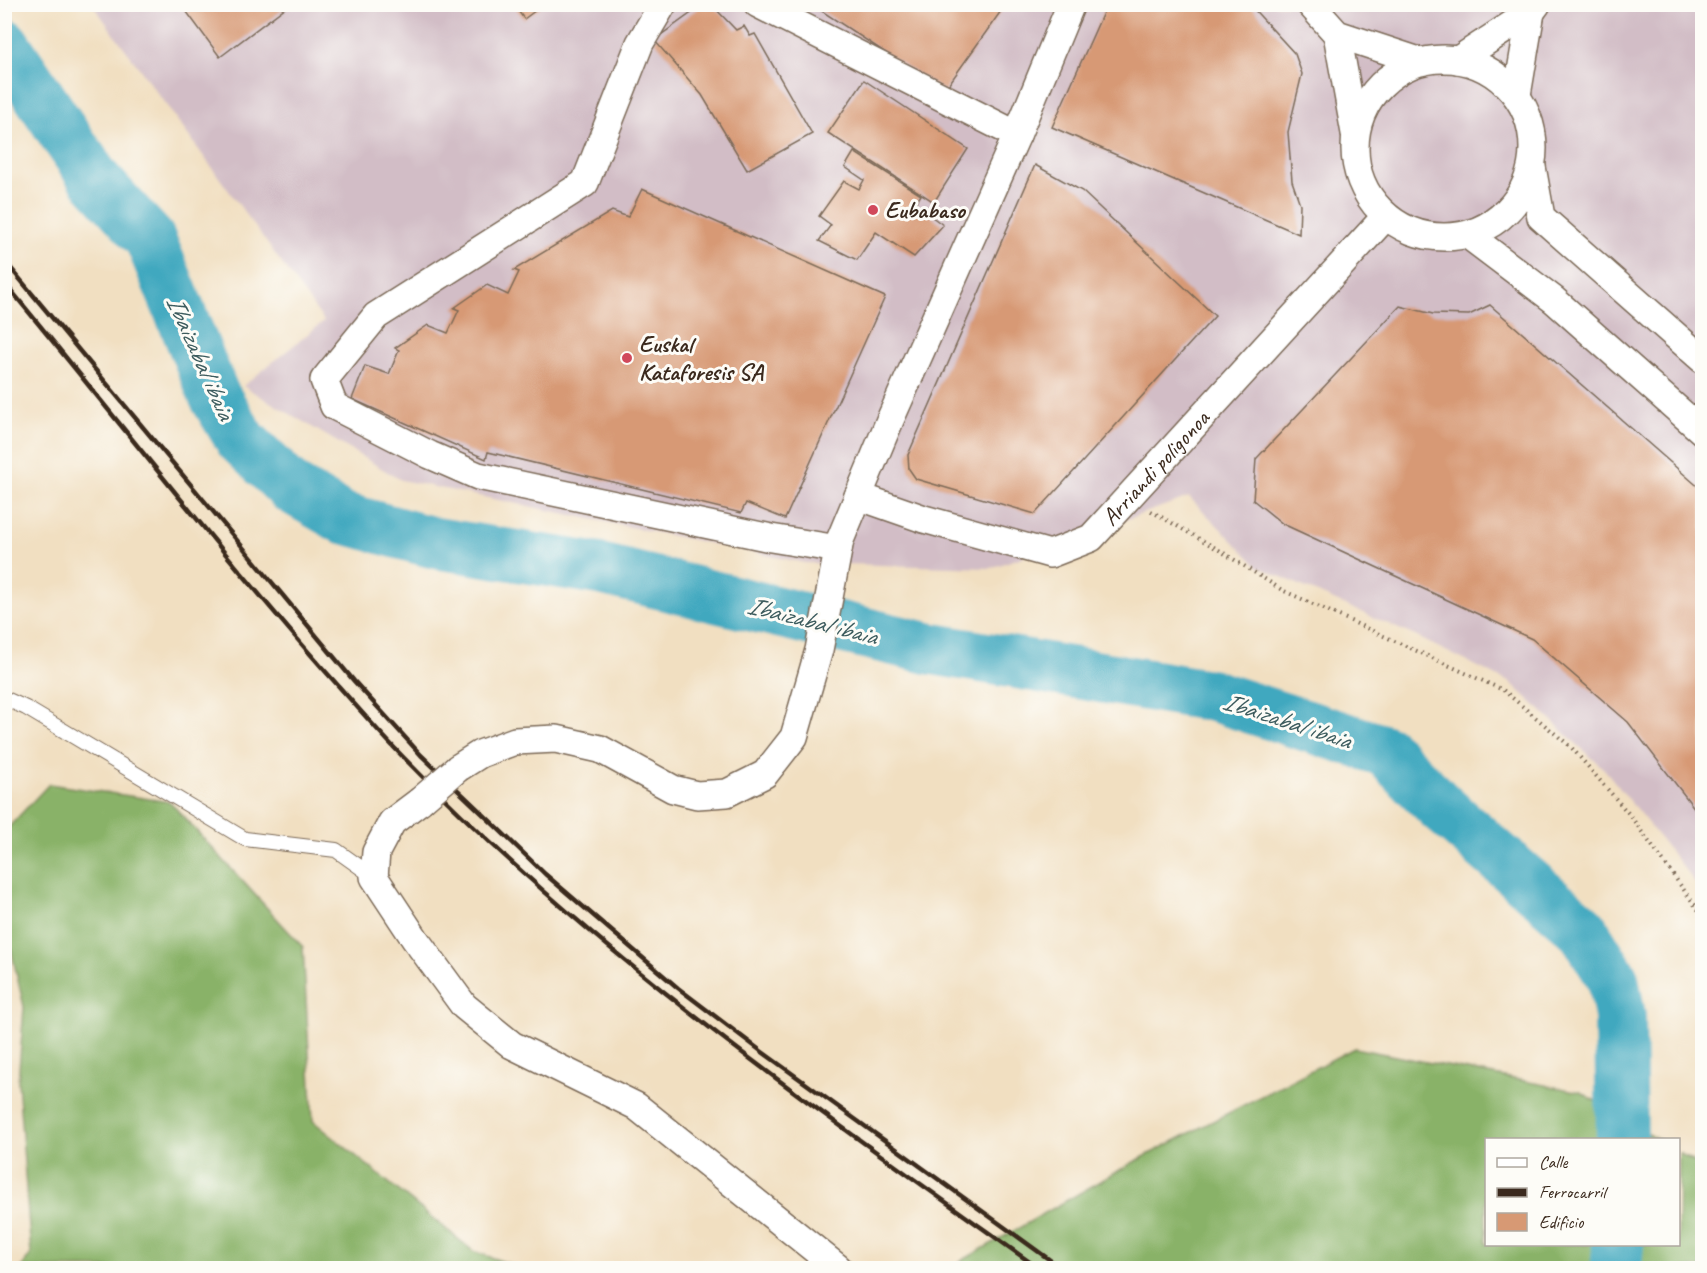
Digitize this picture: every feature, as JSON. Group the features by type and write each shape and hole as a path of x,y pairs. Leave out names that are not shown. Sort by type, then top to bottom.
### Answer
{"street":[{"path":"663,4 640,43 585,183 376,316 324,380 334,406 430,455 478,476 771,538 838,549"},
{"path":"758,4 1017,135"},
{"path":"837,1269 636,1106 512,1045 464,1006 415,939 374,877 376,852 392,822 458,768 480,754 515,741 556,739 600,749 673,789 698,795 727,793 765,774 794,737 819,650 840,540 1017,135 1071,4"},
{"path":"1310,4 1337,34 1419,61"},
{"path":"1458,60 1534,8"},
{"path":"1517,95 1534,8"},
{"path":"1337,34 1355,134 1355,164 1366,193 1386,216 1411,231 1439,237 1468,234 1490,225 1509,210 1524,190 1532,168"},
{"path":"1355,134 1362,110 1376,88 1396,72 1419,61 1447,58 1474,63 1499,77 1517,95 1529,117 1534,142 1532,168 1541,217 1702,359"},
{"name":"Arriandi poligonoa","path":"858,496 924,519 1050,554 1091,538 1386,216"},
{"path":"1468,234 1554,300 1702,431"}],"lane":[{"path":"4,698 26,708 246,839 336,850 374,877"}],"path":[{"path":"1128,498 1219,550 1282,590 1503,690 1571,747 1629,814 1702,915"}],"shaded area":[{"path":"93,5 1702,5 1702,891 1605,770 1511,683 1415,636 1259,567 1189,497 991,568 805,563 401,480 243,386 324,321"}],"green space":[{"path":"49,784 170,802 303,947 313,1121 473,1251 521,1268 21,1268 31,1254 18,1082 24,1007 5,923 4,832"},
{"path":"1354,1048 1581,1092 1655,1138 1485,1138 1485,1246 1680,1246 1680,1154 1702,1167 1702,1268 949,1268 1132,1163"}],"building":[{"path":"181,4 290,4 220,57"},
{"path":"513,4 544,4 524,19"},
{"path":"704,4 711,4 736,30 744,26 750,36 755,34 812,134 747,170 702,95 654,40"},
{"path":"811,4 1006,4 944,91"},
{"path":"1107,4 1249,4 1295,54 1302,74 1288,132 1292,181 1300,204 1299,234 1052,127"},
{"path":"864,80 968,149 934,202 828,133"},
{"name":"Eubabaso","path":"854,152 921,195 915,204 943,225 914,257 876,232 857,260 819,241 831,225 819,216 844,181 859,189 864,180 845,167"},
{"path":"1035,165 1082,191 1215,316 1035,514 916,479 909,469 908,455"},
{"name":"Euskal Kataforesis SA","path":"642,189 885,297 785,519 746,503 741,513 488,452 486,459 352,399 365,366 389,374 399,350 395,348 428,325 448,333 459,310 454,308 487,285 508,295 519,272 514,270 612,211 628,217"},
{"path":"1490,305 1702,490 1702,818 1628,722 1532,639 1283,524 1253,500 1256,459 1400,306 1433,314 1469,315"}],"waterway":[{"name":"Ibaizabal ibaia","path":"4,44 94,178 150,239 214,395 241,440 291,488 343,518 435,543 600,569 927,648 1214,696 1385,751 1442,808 1582,929 1613,979 1620,1016 1622,1138"},
{"name":"Ibaizabal ibaia","path":"1616,1268 1618,1246"}],"railway":[{"path":"4,260 354,681 421,755 545,874 678,988 761,1051 1061,1268"},
{"path":"4,282 204,528 326,672 409,763 481,834 556,902 712,1029 792,1090 1038,1268"}],"place":[{"name":"Eubabaso","path":"873,210"},
{"name":"Euskal Kataforesis SA","path":"627,358"}]}
